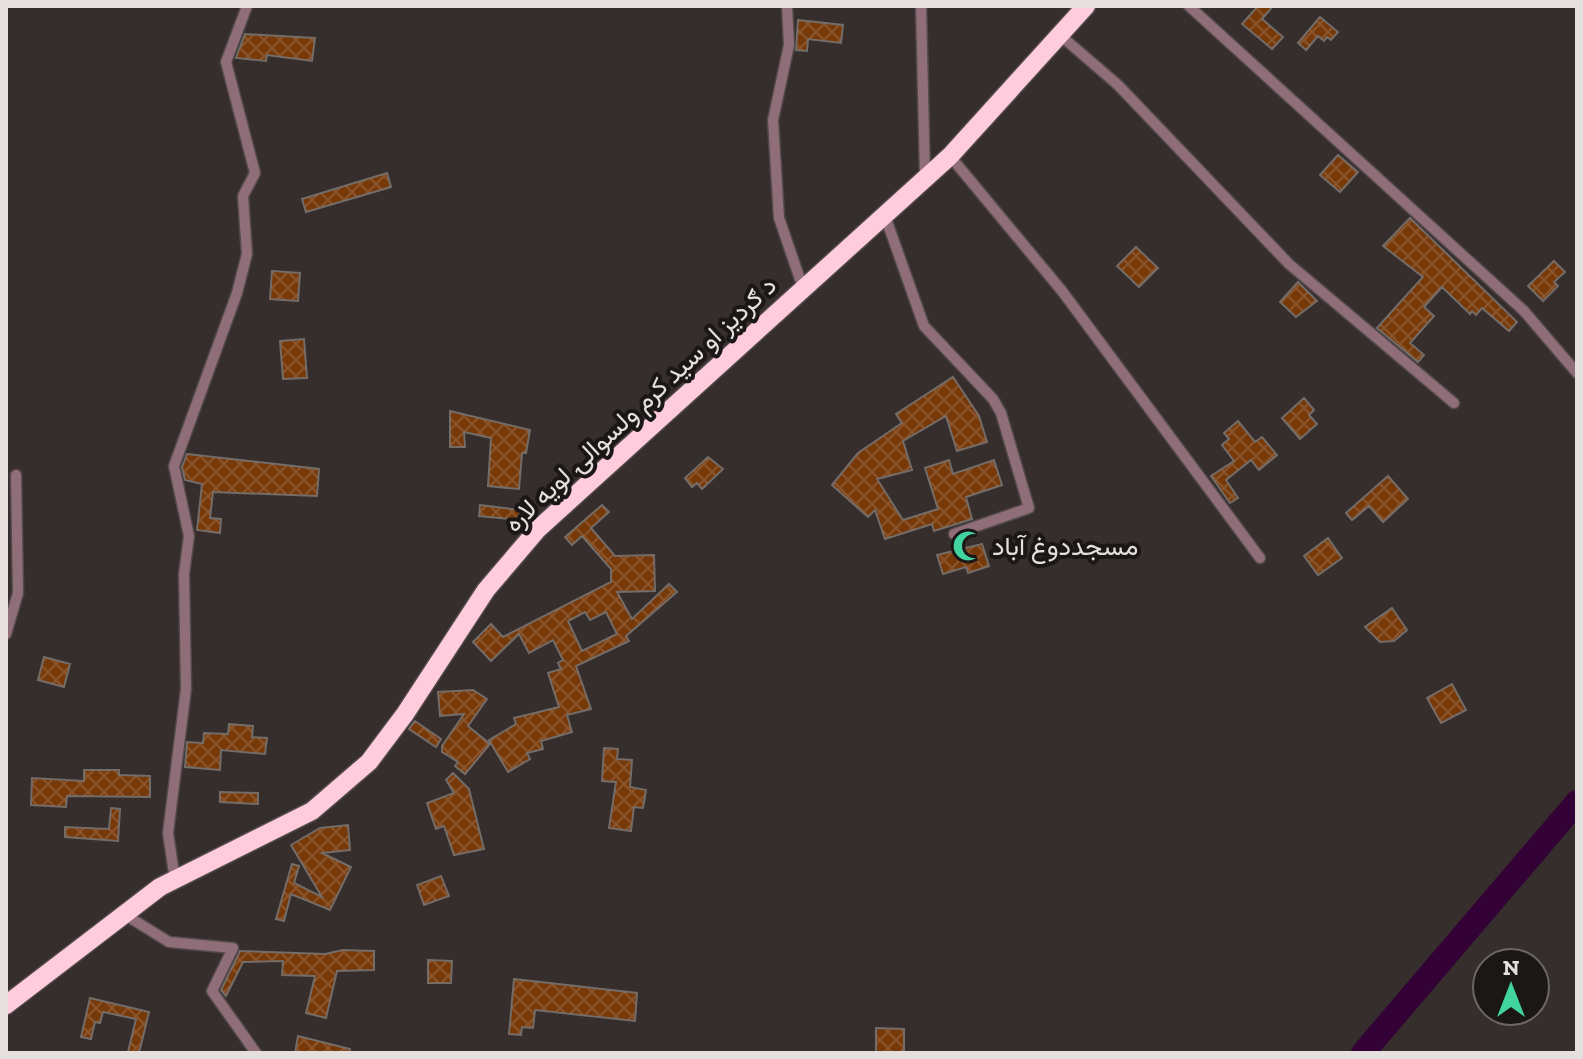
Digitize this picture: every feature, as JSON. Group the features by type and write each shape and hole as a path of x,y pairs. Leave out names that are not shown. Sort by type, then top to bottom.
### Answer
{"highway":[{"name":"د ګردیز او سید کرم ولسوالۍ لویه لاره","path":"6,1005 124,914 175,880 312,811 369,762 405,714 486,590 538,529 950,156 1086,6"}],"street":[{"path":"175,880 168,833 186,689 184,574 189,536 174,466 237,293 247,254 243,196 255,173 226,62 247,6"},
{"path":"787,6 789,45 773,120 779,218 803,288"},
{"path":"921,6 925,178"},
{"path":"1189,6 1524,311 1577,373"},
{"path":"1060,35 1118,85 1289,264 1454,403"},
{"path":"950,156 1062,291 1260,558"},
{"path":"885,216 924,326 993,399 1001,413 1029,508 954,534"},
{"path":"6,634 18,593 16,475"},
{"path":"124,914 169,942 233,948 212,991 256,1053"}],"building":[{"path":"1258,6 1273,6 1262,19 1283,37 1272,49 1242,24"},
{"path":"1320,17 1338,32 1331,40 1327,37 1324,41 1318,36 1306,50 1298,43"},
{"path":"798,20 843,25 841,43 808,39 807,51 796,50"},
{"path":"245,34 315,38 312,61 267,55 266,61 236,58"},
{"path":"1338,155 1358,172 1340,192 1320,175"},
{"path":"387,173 391,187 306,212 302,199"},
{"path":"1410,218 1517,322 1509,331 1482,308 1476,315 1472,311 1470,314 1442,287 1424,307 1434,316 1410,343 1424,355 1418,362 1377,328 1423,277 1383,246"},
{"path":"1136,247 1158,268 1139,287 1117,266"},
{"path":"1554,261 1565,272 1554,282 1558,286 1543,301 1528,286"},
{"path":"272,271 300,273 298,301 270,299"},
{"path":"1298,282 1317,301 1296,317 1280,302"},
{"path":"304,339 307,378 283,379 280,341"},
{"path":"953,377 979,416 987,442 957,451 946,416 903,441 912,470 877,479 903,520 938,509 925,468 949,460 953,474 994,460 1002,485 966,497 972,519 934,531 932,524 885,539 875,510 868,517 832,485 858,453 902,423 896,414"},
{"path":"1304,398 1314,410 1309,415 1317,424 1300,439 1282,418"},
{"path":"450,411 530,430 526,453 522,453 519,489 488,486 491,438 464,432 465,447 450,447"},
{"path":"1238,421 1255,442 1262,437 1277,455 1259,470 1251,460 1226,480 1238,498 1230,503 1211,476 1234,461 1222,445 1229,439 1224,433"},
{"path":"187,454 319,469 317,496 213,492 210,518 221,519 220,533 197,530 202,484 185,480 182,467"},
{"path":"708,457 723,469 702,489 697,483 692,487 685,478"},
{"path":"1388,476 1408,499 1383,522 1369,506 1352,520 1346,513"},
{"path":"480,505 520,510 519,520 479,516"},
{"path":"602,505 609,512 591,528 615,556 654,555 655,591 617,592 632,619 669,584 677,592 626,636 629,641 576,666 591,709 567,715 572,732 541,741 543,749 527,753 530,759 508,772 489,740 516,724 514,718 559,707 548,673 561,669 558,663 563,660 553,640 529,653 519,634 491,661 473,642 491,624 503,637 611,582 611,569 582,536 572,545 565,537","holes":["585,612 590,620 606,612 617,634 582,651 568,621"]},
{"path":"1328,538 1342,558 1318,575 1304,556"},
{"path":"982,544 989,566 968,573 966,567 943,574 937,555"},
{"path":"1392,608 1407,630 1394,641 1380,642 1365,627"},
{"path":"44,657 70,664 64,687 38,680"},
{"path":"1452,684 1466,710 1441,723 1427,698"},
{"path":"473,690 487,699 468,726 490,744 465,774 455,766 458,762 442,752 442,746 464,714 440,716 438,692"},
{"path":"415,721 441,739 436,747 409,729"},
{"path":"229,724 253,726 252,737 267,738 265,754 221,750 220,770 185,767 187,742 203,743 204,733 228,734"},
{"path":"604,748 618,749 617,759 632,760 630,787 646,790 643,808 634,807 631,831 609,828 616,782 602,781"},
{"path":"84,770 119,770 119,775 150,776 150,797 67,796 66,807 31,805 32,778 84,781"},
{"path":"453,773 469,789 484,849 454,855 444,826 436,829 427,803 454,793 446,780"},
{"path":"220,792 258,793 258,804 220,802"},
{"path":"111,808 120,809 118,841 65,837 65,827 109,829"},
{"path":"348,825 350,850 322,853 351,867 330,910 291,894 284,921 276,919 292,864 299,866 294,883 322,897 291,845 320,828"},
{"path":"441,876 449,896 424,905 417,885"},
{"path":"343,950 374,951 374,970 337,971 326,1018 306,1013 315,976 282,975 283,961 243,962 226,996 221,990 240,951 325,954"},
{"path":"428,960 452,961 451,983 428,983"},
{"path":"514,979 637,993 635,1021 535,1010 533,1028 522,1027 521,1035 509,1034"},
{"path":"90,998 149,1012 139,1053 128,1052 136,1019 103,1012 100,1023 95,1022 91,1039 81,1037"},
{"path":"876,1028 904,1029 904,1053 876,1053"},
{"path":"298,1036 350,1049 350,1053 295,1053"}],"waterway":[{"path":"1363,1053 1577,802"}],"place":[{"name":"مسجددوغ آباد","path":"968,546"}]}
